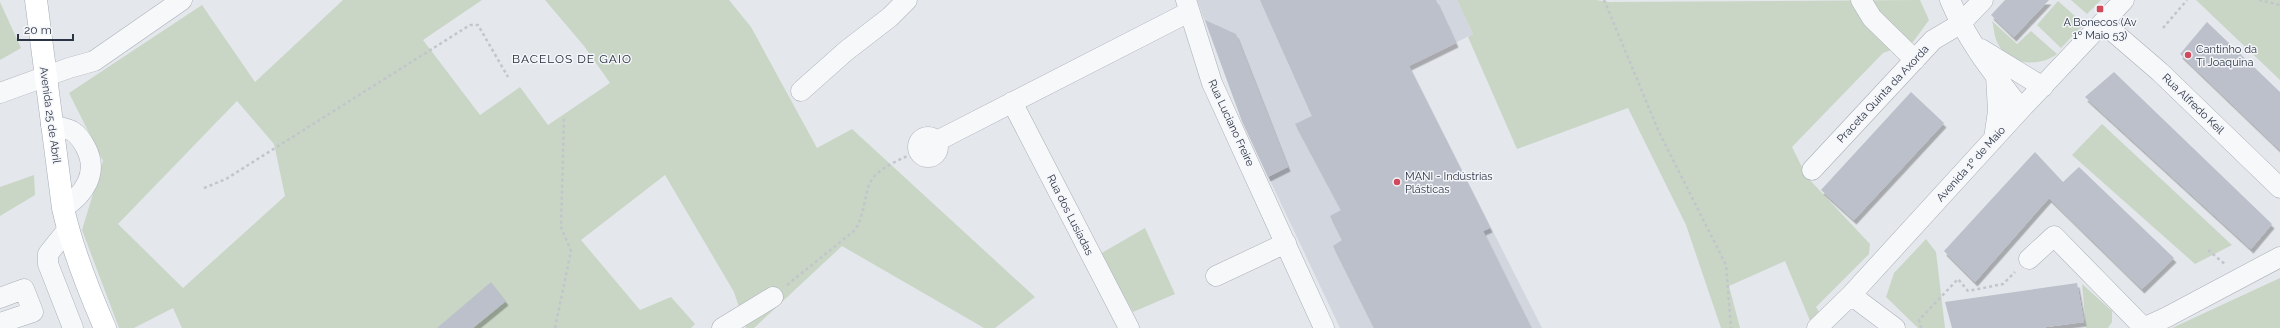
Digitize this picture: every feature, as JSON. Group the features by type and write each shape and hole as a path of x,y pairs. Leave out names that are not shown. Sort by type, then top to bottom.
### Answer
{"main road":[{"name":"Avenida 25 de Abril","path":"36,0 44,76 63,208 83,276 105,328"}],"street":[{"path":"0,92 44,76 94,61 182,0"},
{"path":"801,91 846,51 890,18 908,0"},
{"path":"1861,0 1872,18 1915,60"},
{"path":"1950,0 1960,24 1972,44 2021,109"},
{"name":"Praceta Quinta da Axorda","path":"1812,170 1933,40 1960,24 1983,0"},
{"name":"Avenida 1º de Maio","path":"1817,328 1851,295 2021,109 2124,0"},
{"path":"919,151 924,156 934,155 938,150 937,141 1188,6"},
{"name":"Rua Luciano Freire","path":"1188,6 1212,83 1324,328"},
{"name":"Rua Alfredo Keil","path":"2103,23 2160,72 2280,188"},
{"path":"1972,44 2042,87"},
{"path":"1994,139 1998,111 1996,76"},
{"name":"Rua dos Lusíadas","path":"1012,102 1129,328"},
{"path":"51,125 73,132 82,140 89,154 91,167 90,178 85,189 75,200 63,208"},
{"path":"68,229 48,254 48,264 73,328"},
{"path":"2029,259 2054,236 2144,328 2167,318 2280,257"},
{"path":"1216,276 1286,244"},
{"path":"0,298 24,289 33,312 0,323"},
{"path":"1851,295 1895,328"},
{"path":"722,328 773,297"}],"path":[{"path":"1604,0 1659,132 1726,265 1732,328"},
{"path":"2163,28 2187,0"},
{"path":"2259,0 2279,5"},
{"path":"2274,0 2279,5"},
{"path":"204,188 226,180 470,25 478,25 508,77"},
{"path":"555,328 571,251 561,227 564,118"},
{"path":"773,297 855,230 862,219 869,183 890,163 919,151"},
{"path":"1921,328 1919,320 1958,279 1968,291 2003,284 2029,259"}],"shaded area":[{"path":"1197,0 1457,0 1473,34 1409,66 1542,328 1340,328 1242,121"}],"green space":[{"path":"343,0 482,0 423,40 480,115 520,87 548,125 610,83 584,46 545,0 729,0 751,27 817,148 852,129 1035,297 995,328 984,328 842,246 754,328 746,328 734,292 665,175 581,240 640,310 671,297 695,324 691,328 182,328 173,308 134,328 119,328 82,230 103,161 69,93 202,5 255,82","holes":["237,101 274,144 285,196 183,288 118,224"]},
{"path":"1457,0 1596,0 1609,2 1920,0 1929,20 1913,42 1883,53 1792,147 1807,177 1870,244 1869,254 1816,307 1821,315 1811,323 1785,261 1729,286 1740,328 1721,328 1686,225 1628,108 1517,149 1468,37 1473,34"},
{"path":"2071,0 2101,0 2087,14"},
{"path":"2196,0 2280,0 2280,80"},
{"path":"2058,1 2084,24 2061,48 2037,25"},
{"path":"0,2 21,48 0,60"},
{"path":"1992,21 2017,44 2031,31 2057,54 2041,61 2033,62 2024,62 2008,56 1997,42"},
{"path":"2102,124 2232,245 2195,264 2072,155"},
{"path":"34,175 35,195 0,216 0,187"},
{"path":"1145,228 1175,294 1133,312 1100,254"},
{"path":"1926,239 1936,252 1945,328 1918,328 1886,297 1894,273"},
{"path":"2280,278 2280,328 2172,328"},
{"path":"2082,284 2112,311 2112,322 2108,328 2086,328"}],"building":[{"name":"MANI - Indústrias Plásticas","path":"1260,0 1436,0 1456,43 1409,66 1490,228 1483,231 1531,328 1374,328 1333,246 1342,240 1330,216 1341,210 1295,124 1312,116"},
{"path":"2005,0 2049,0 2014,37 1991,15"},
{"path":"1205,20 1236,34 1288,167 1268,177 1242,121"},
{"path":"2207,22 2280,92 2280,150 2180,54"},
{"path":"2114,72 2272,224 2251,249 2085,97"},
{"path":"1911,92 1944,123 1854,220 1821,190"},
{"path":"2035,152 2063,182 2079,167 2174,258 2142,289 2049,198 1975,282 1944,251"},
{"path":"491,282 506,301 473,328 437,328"},
{"path":"2077,283 2084,322 2039,328 1952,328 1945,302"}],"place":[{"name":"A Bonecos (Av 1º Maio 53)","path":"2100,9"},
{"name":"Cantinho da Ti Joaquina","path":"2188,55"},
{"name":"MANI - Indústrias Plásticas","path":"1397,182"}],"district":[{"name":"BACELOS DE GAIO","path":"572,59"}]}
